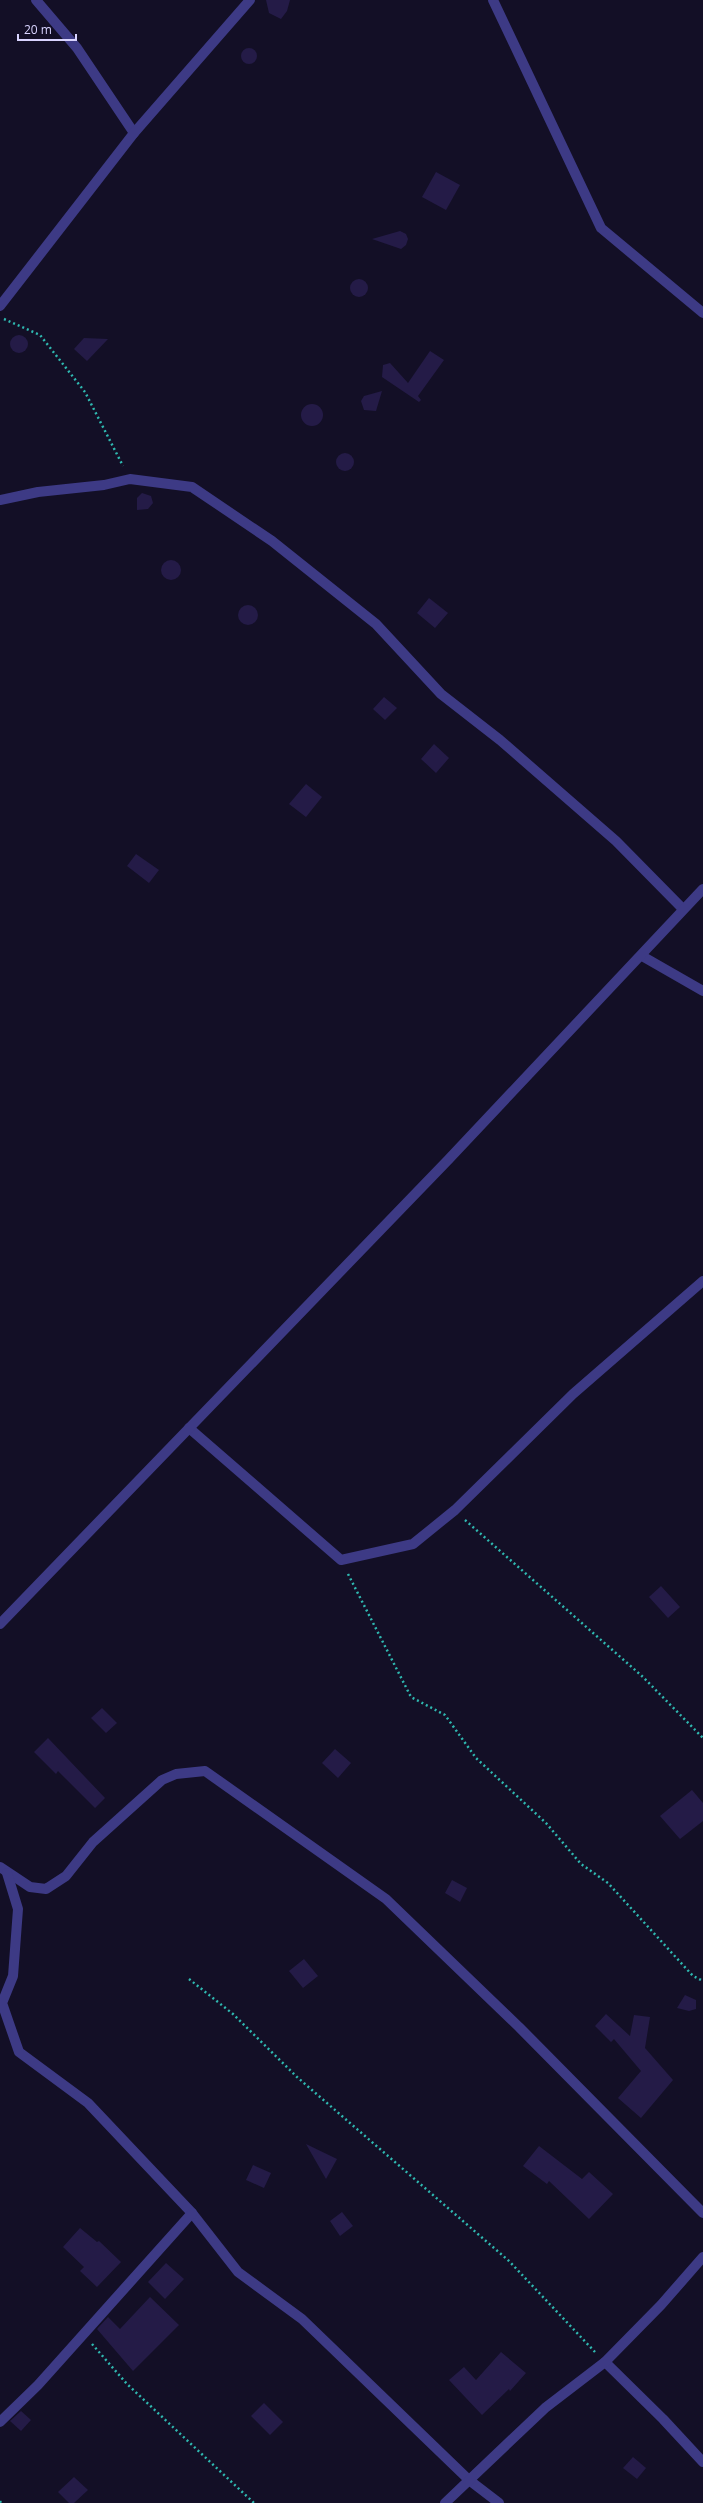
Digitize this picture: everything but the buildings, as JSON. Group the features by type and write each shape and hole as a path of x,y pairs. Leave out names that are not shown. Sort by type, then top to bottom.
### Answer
{"street":[{"path":"36,0 77,48 134,133"},
{"path":"0,306 134,133 250,0"},
{"path":"493,0 601,228 703,313"},
{"path":"0,500 38,492 104,485 130,479 192,487 272,541 376,624 441,694 500,740 616,841 682,908"},
{"path":"0,1624 642,956 682,908 703,888"},
{"path":"642,956 703,991"},
{"path":"189,1428 341,1560 413,1544 455,1510 573,1394 703,1281"},
{"path":"3,1870 30,1887 46,1889 66,1876 93,1842 162,1780 176,1774 205,1771 386,1899 519,2027 703,2213"},
{"path":"3,1870 18,1909 13,1976 2,2004 19,2052 88,2103 192,2213 238,2272 302,2320 469,2480 499,2503"},
{"path":"0,2422 38,2385 192,2213"},
{"path":"445,2503 545,2408 605,2362 661,2306 703,2257"},
{"path":"605,2362 664,2419 703,2462"}],"path":[{"path":"0,318 40,335 85,392 130,479"},
{"path":"455,1510 643,1677 703,1738"},
{"path":"341,1560 411,1697 445,1715 476,1758 546,1823 581,1864 608,1883 694,1976 703,1980"},
{"path":"189,1979 233,2014 297,2076 509,2261 605,2362"},
{"path":"83,2333 127,2384 254,2503"}]}
